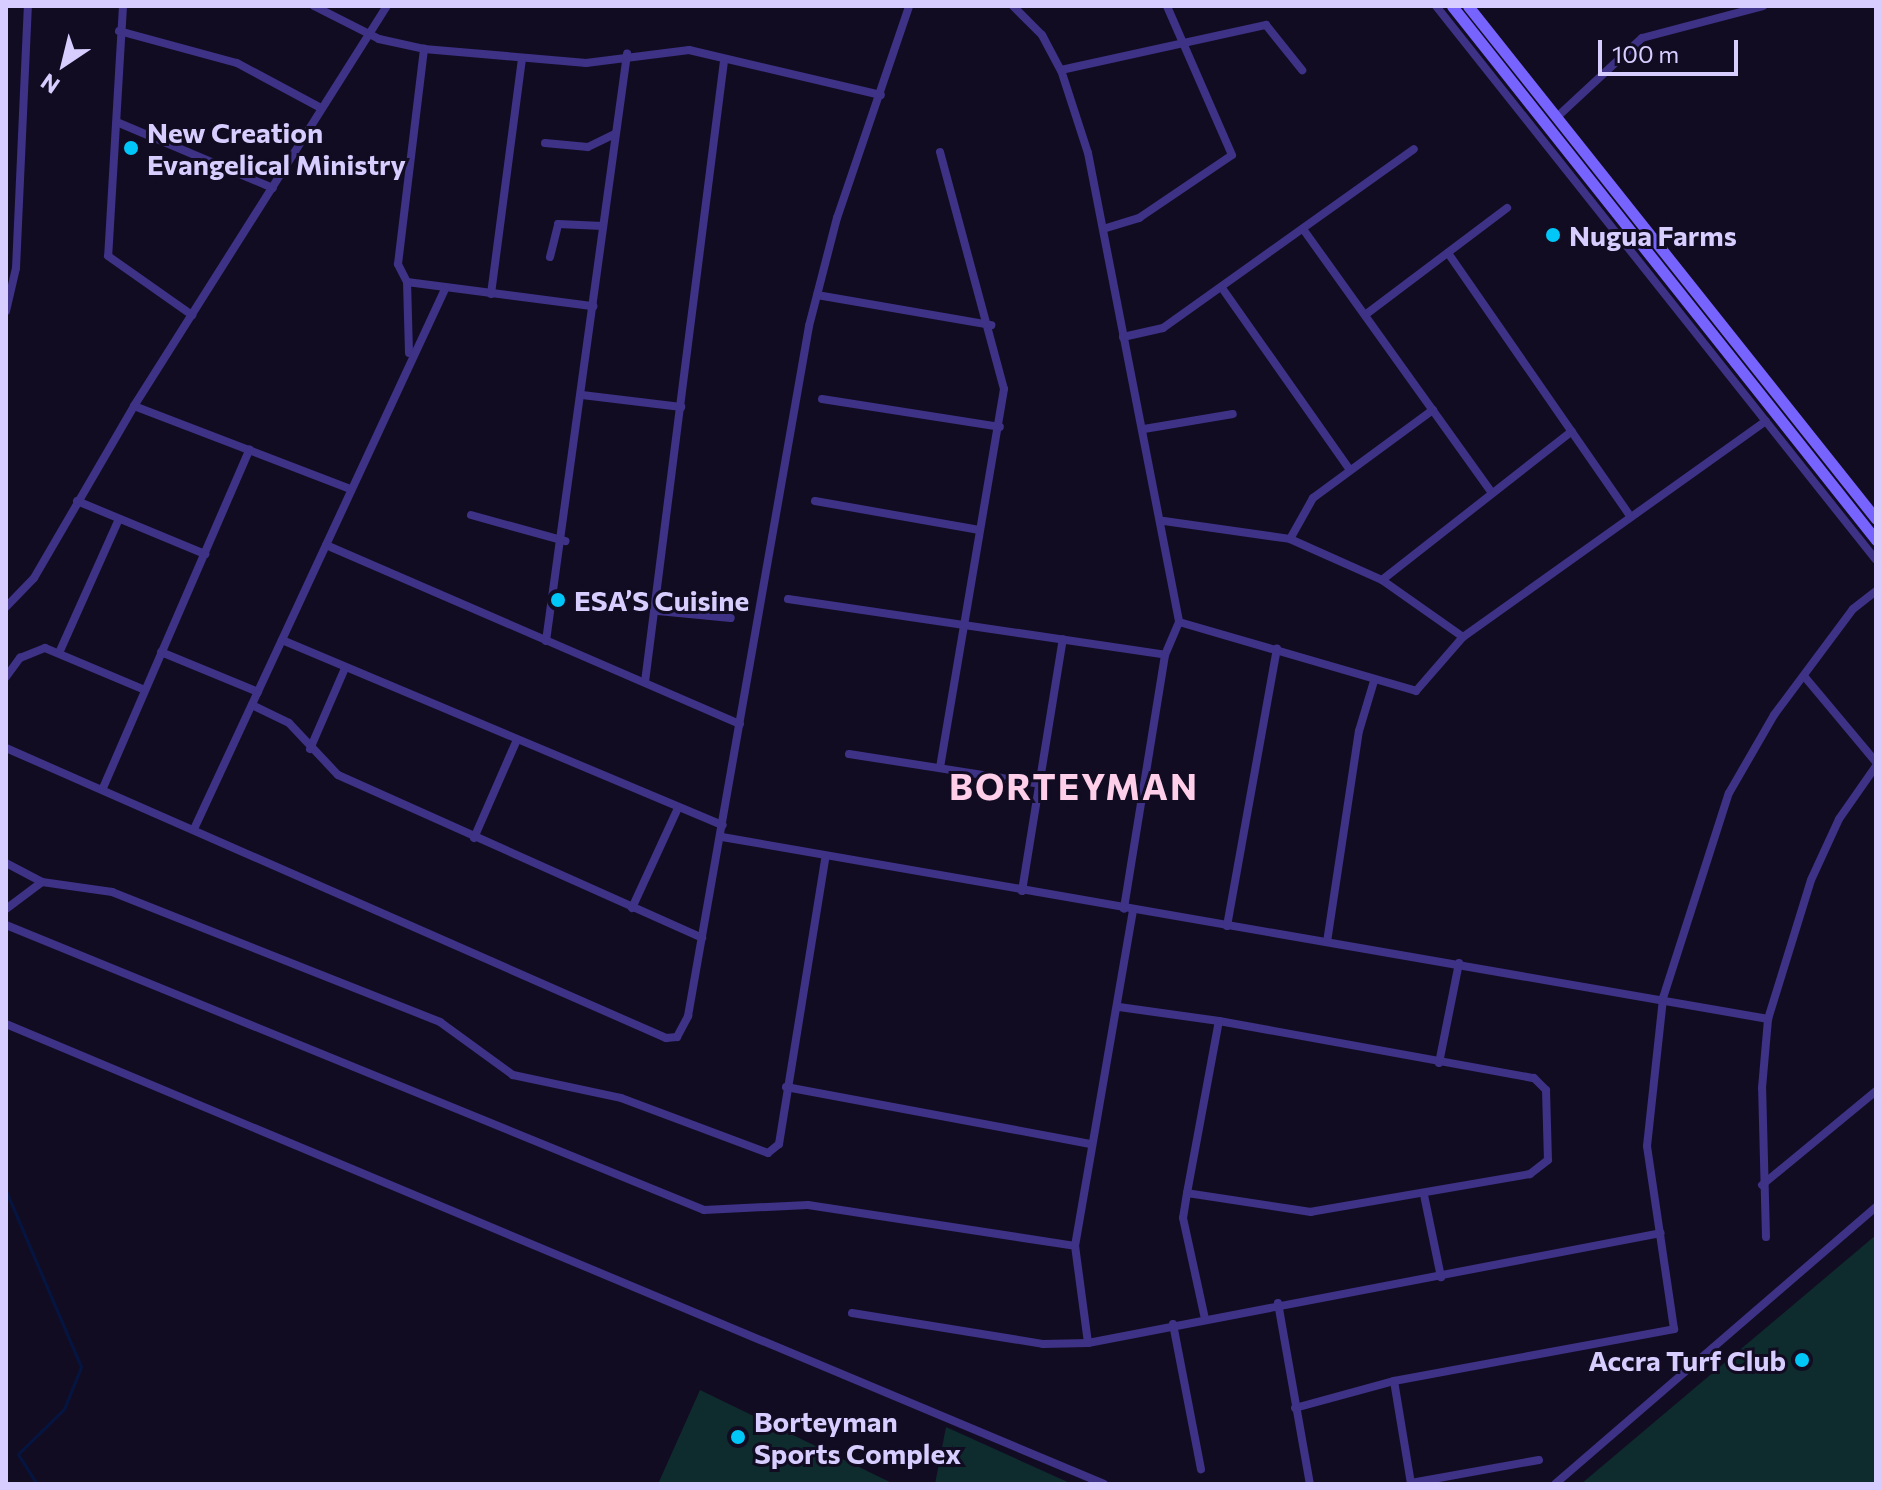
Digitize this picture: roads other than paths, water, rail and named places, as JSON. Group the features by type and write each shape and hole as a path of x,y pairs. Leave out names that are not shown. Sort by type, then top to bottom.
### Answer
{"street":[{"path":"6,311 16,268 28,6"},
{"path":"123,6 119,31 119,123 108,256 192,315"},
{"path":"314,6 367,31 424,49 586,63 627,54 689,50 724,61 881,95"},
{"path":"6,607 27,589 134,406 273,188 367,31 387,6"},
{"path":"6,748 666,1038 685,1028 722,837 817,295 909,6"},
{"path":"1013,6 1061,70 1103,229 1123,337 1164,521 1179,622 1165,655 1128,909 1119,1007 1075,1246 1088,1343"},
{"path":"1103,229 1139,218 1232,155 1167,6"},
{"path":"1436,6 1876,560"},
{"path":"1452,6 1876,540"},
{"path":"1468,6 1876,519"},
{"path":"1557,117 1642,38 1763,6"},
{"path":"1061,70 1183,38 1266,25 1302,70"},
{"path":"119,31 237,63 321,108"},
{"path":"409,354 407,282 398,264 424,49"},
{"path":"546,641 565,541 627,54"},
{"path":"491,294 522,59"},
{"path":"645,682 658,611 724,61"},
{"path":"119,123 273,188"},
{"path":"545,143 588,147 615,134"},
{"path":"1123,337 1163,328 1414,149"},
{"path":"6,151 19,151"},
{"path":"940,152 991,325 1004,389 1000,427 979,530 967,626 940,767"},
{"path":"1365,315 1507,208"},
{"path":"550,257 558,224 603,226"},
{"path":"1303,229 1491,492"},
{"path":"1448,253 1631,517"},
{"path":"407,282 593,306"},
{"path":"1222,288 1349,469"},
{"path":"194,829 326,545 409,354 445,289"},
{"path":"817,295 991,325"},
{"path":"582,395 681,407"},
{"path":"822,399 1000,427"},
{"path":"134,406 350,489"},
{"path":"1290,539 1313,498 1433,410"},
{"path":"1144,429 1233,414"},
{"path":"1179,622 1277,648 1403,692 1425,687 1463,637 1766,421"},
{"path":"1382,580 1572,431"},
{"path":"103,788 250,449"},
{"path":"77,501 205,554"},
{"path":"815,501 979,530"},
{"path":"471,515 565,541"},
{"path":"59,653 119,519"},
{"path":"1164,521 1290,539 1382,580 1463,637"},
{"path":"326,545 740,724"},
{"path":"1295,1408 1394,1381 1668,1333 1676,1322 1647,1146 1663,998 1716,823 1748,757 1804,676 1876,591"},
{"path":"788,599 1165,655"},
{"path":"658,611 731,618"},
{"path":"1022,891 1063,639"},
{"path":"282,640 677,810 723,825"},
{"path":"1227,926 1277,648"},
{"path":"6,677 30,652 59,653 145,690"},
{"path":"161,652 258,692"},
{"path":"310,749 345,668"},
{"path":"1766,1237 1762,1185 1768,1019 1811,880 1839,819 1876,764 1804,676"},
{"path":"1327,942 1359,731 1374,681"},
{"path":"252,705 289,723 310,749 338,775 702,938"},
{"path":"474,838 516,742"},
{"path":"849,754 1040,784"},
{"path":"632,908 677,810"},
{"path":"722,837 825,859 1459,963 1768,1019"},
{"path":"6,863 42,882 123,896 440,1022 513,1075 621,1098 754,1151 777,1148 825,859"},
{"path":"6,909 42,882"},
{"path":"6,925 704,1210 808,1205 1075,1246"},
{"path":"1439,1063 1459,963"},
{"path":"1119,1007 1219,1021 1542,1082 1548,1160 1530,1174 1424,1195 1311,1212 1187,1193"},
{"path":"1205,1319 1183,1218 1219,1021"},
{"path":"6,1024 1104,1484"},
{"path":"786,1087 1092,1144"},
{"path":"1762,1185 1876,1091"},
{"path":"1424,1195 1441,1277"},
{"path":"1555,1484 1876,1207"},
{"path":"852,1313 1043,1344 1088,1343 1278,1303 1441,1277 1661,1233"},
{"path":"1278,1303 1310,1484"},
{"path":"1173,1324 1201,1469"},
{"path":"1394,1381 1411,1484 1539,1460"}],"waterway":[{"path":"6,1191 81,1367 64,1409 18,1454 37,1484"}],"place":[{"name":"New Creation Evangelical Ministry","path":"131,148"},
{"name":"Nugua Farms","path":"1553,235"},
{"name":"ESA’S Cuisine","path":"558,600"},
{"name":"Accra Turf Club","path":"1802,1360"},
{"name":"Borteyman Sports Complex","path":"738,1437"}],"district":[{"name":"BORTEYMAN","path":"1074,786"}]}
